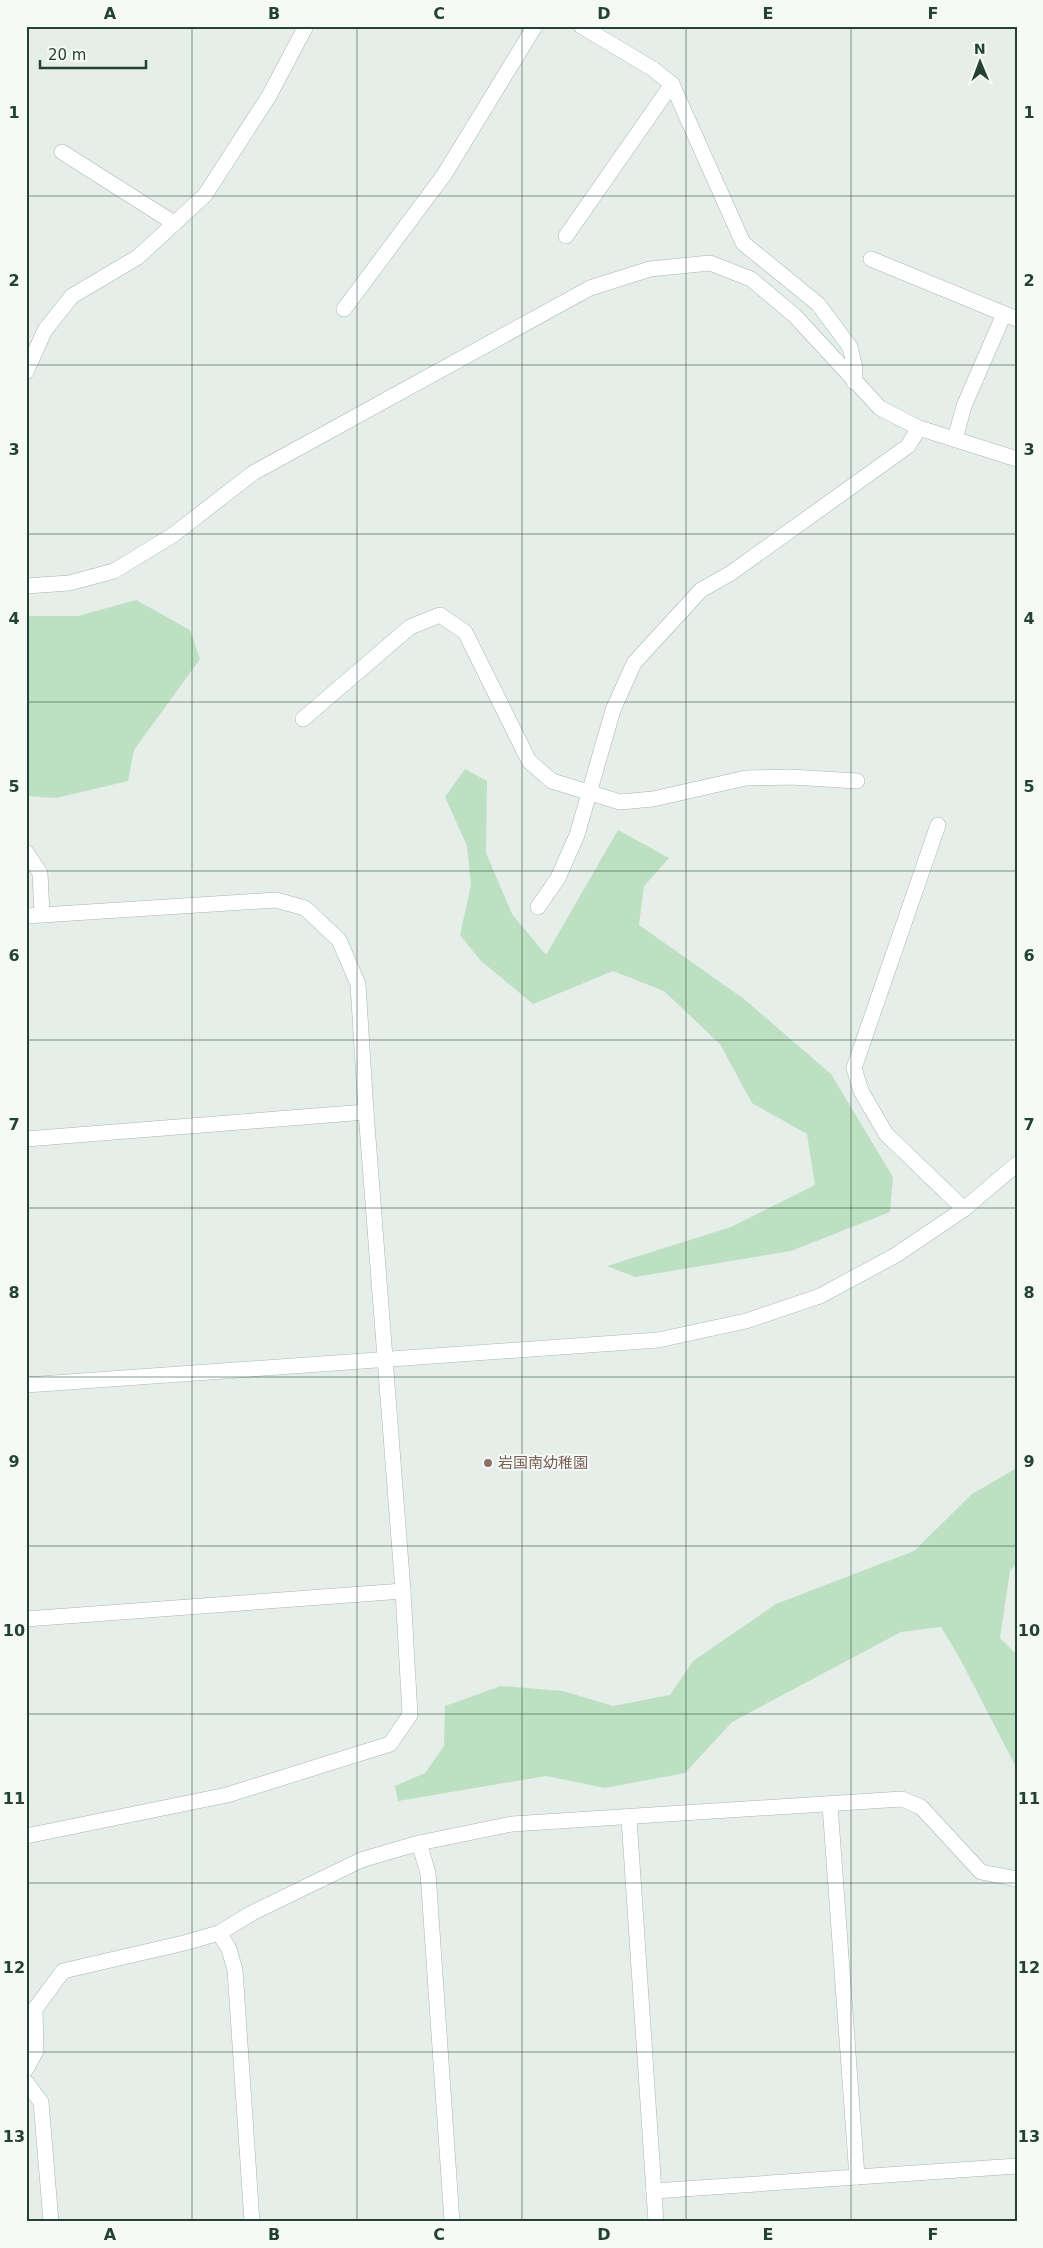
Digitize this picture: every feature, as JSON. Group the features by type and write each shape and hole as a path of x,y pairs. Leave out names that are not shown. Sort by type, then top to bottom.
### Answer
{"street":[{"path":"26,372 45,330 72,296 138,257 205,195 269,96 306,26"},
{"path":"344,309 444,174 535,26"},
{"path":"581,26 652,69 672,84 743,243 818,304 850,347 855,368 854,382"},
{"path":"566,236 672,84"},
{"path":"62,152 174,223"},
{"path":"871,259 1010,316 964,406 955,439"},
{"path":"26,586 69,583 114,572 173,535 253,472 590,288 650,268 710,263 751,279 795,316 880,408 919,428 1017,459"},
{"path":"538,907 558,878 577,834 613,710 634,663 701,590 731,573 908,446 919,428"},
{"path":"303,719 410,628 440,615 465,632 529,761 552,782 620,802 653,799 746,778 791,777 857,781"},
{"path":"938,825 854,1068 861,1091 886,1134 964,1209"},
{"path":"26,852 40,873 42,915"},
{"path":"26,916 276,900 305,908 339,940 358,984 403,1591 410,1715 390,1744 227,1795 26,1836"},
{"path":"26,1139 366,1112"},
{"path":"26,1385 658,1340 746,1321 820,1296 896,1255 964,1209 1017,1164"},
{"path":"26,1619 403,1591"},
{"path":"26,2069 36,2051 35,2009 63,1970 220,1933 252,1912 361,1860 419,1843 512,1824 902,1799 921,1807 981,1872 1017,1879"},
{"path":"830,1805 857,2177"},
{"path":"629,1818 656,2222"},
{"path":"419,1843 428,1873 452,2222"},
{"path":"220,1933 235,1970 252,2222"},
{"path":"26,2082 41,2102 51,2222"},
{"path":"654,2191 1017,2166"}],"green space":[{"path":"136,600 190,630 200,659 134,750 128,781 56,798 26,796 26,616 78,616"},
{"path":"465,769 487,781 486,853 512,914 546,955 618,830 669,858 644,886 639,925 744,999 831,1074 893,1177 890,1212 791,1251 635,1277 607,1266 731,1227 815,1185 807,1134 752,1103 720,1044 664,991 613,971 533,1004 480,960 460,935 471,885 467,846 445,797"},
{"path":"1017,1468 1017,1563 1010,1571 1000,1638 1017,1655 1017,1769 958,1655 941,1627 901,1632 732,1722 685,1773 605,1788 546,1776 398,1801 395,1786 425,1773 444,1746 445,1706 501,1686 563,1691 613,1706 670,1695 693,1661 776,1604 914,1551 972,1494"}],"place":[{"name":"岩国南幼稚園","path":"488,1463"}]}
